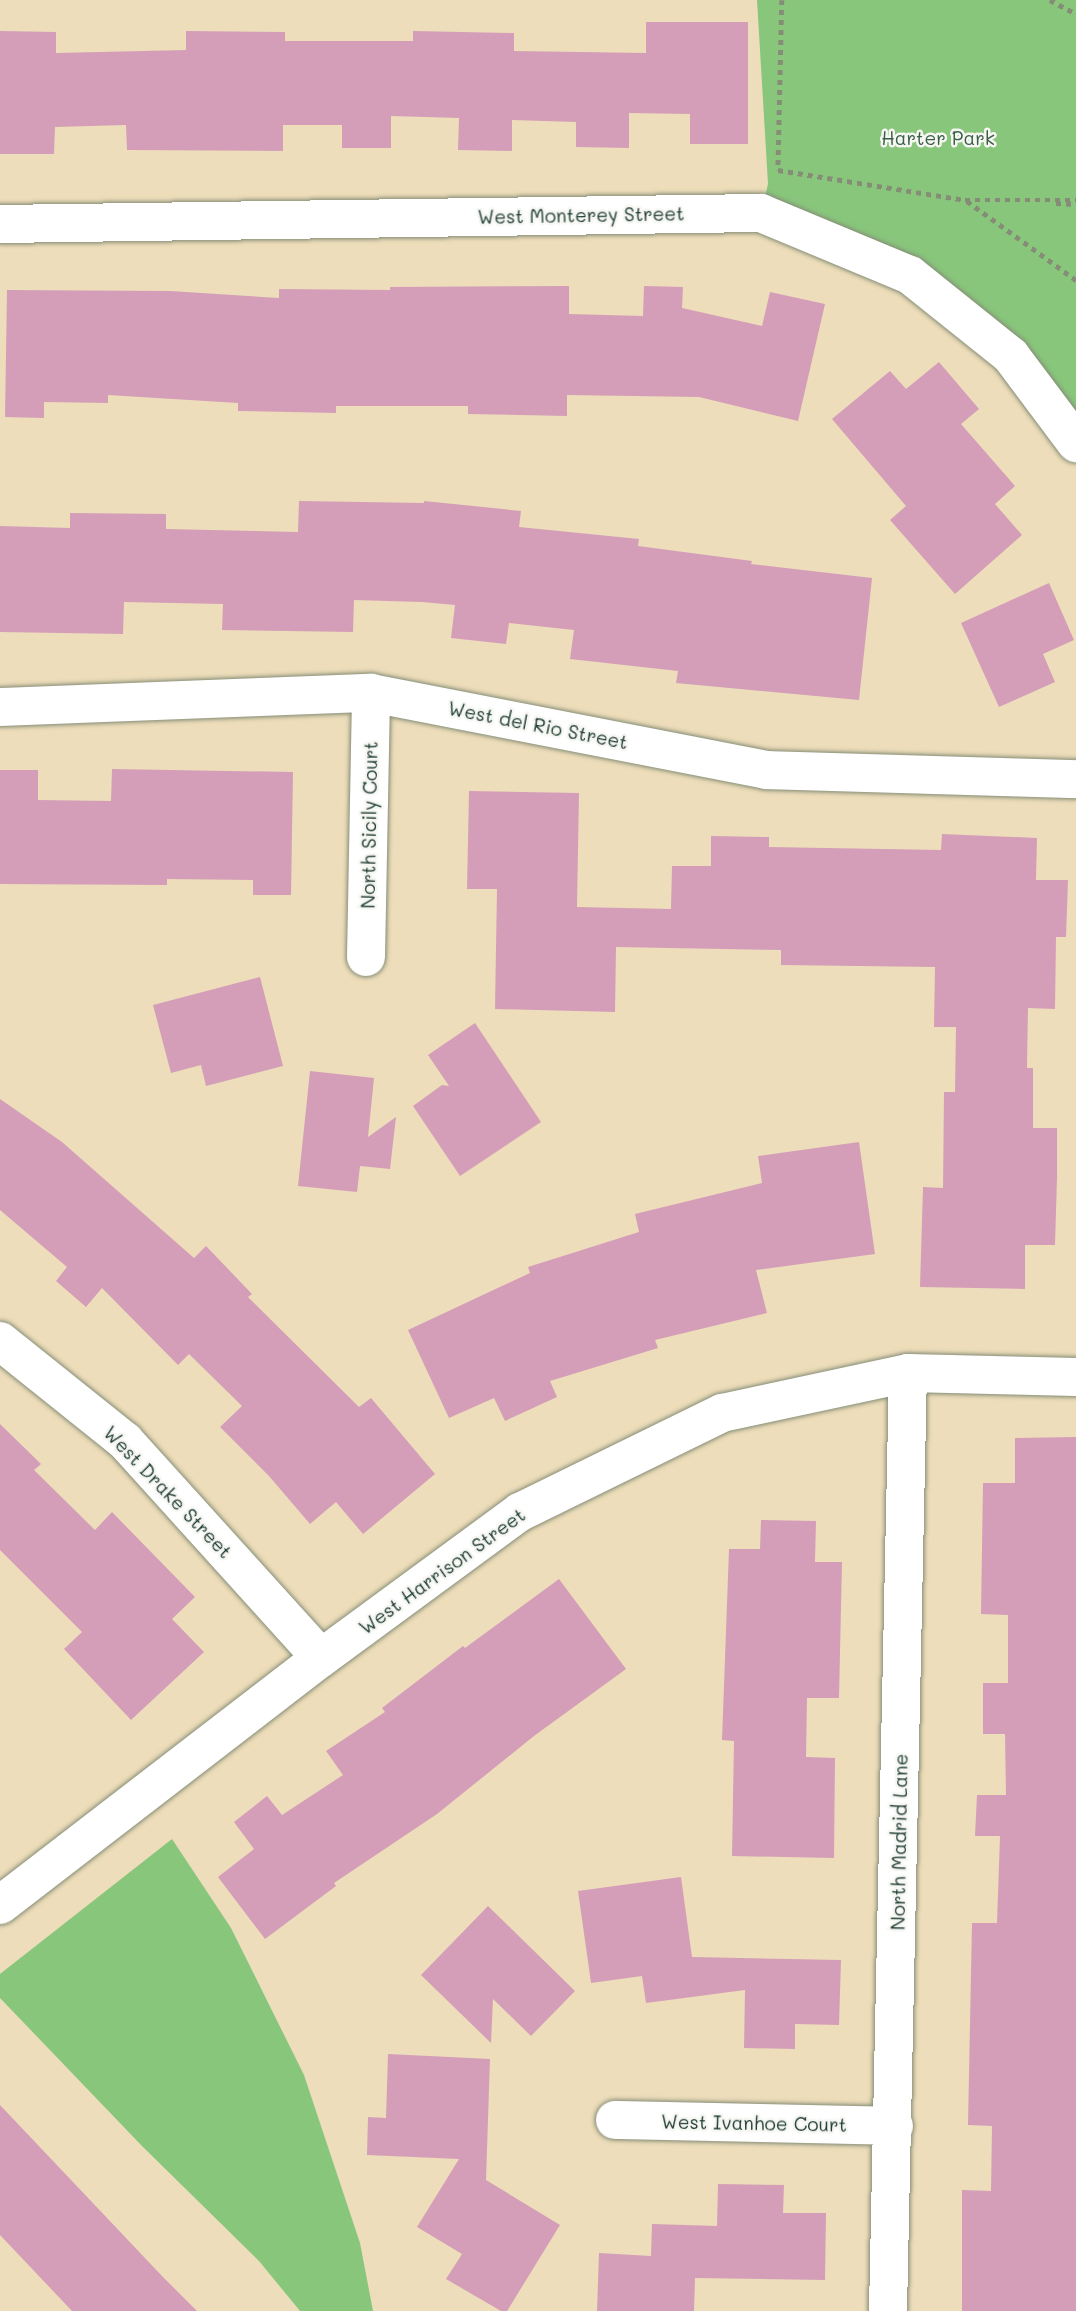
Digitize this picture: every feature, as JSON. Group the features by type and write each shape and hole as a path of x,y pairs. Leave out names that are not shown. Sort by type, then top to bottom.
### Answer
{"street":[{"name":"West Monterey Street","path":"0,224 761,213 910,275 1012,356 1076,443"},
{"name":"West del Rio Street","path":"0,707 371,693 766,769 1076,779"},
{"name":"North Sicily Court","path":"366,957 371,693"},
{"name":"West Drake Street","path":"0,1340 125,1441 321,1658"},
{"name":"West Harrison Street","path":"0,1905 321,1658 520,1512 722,1413 908,1373 1076,1377"},
{"name":"North Madrid Lane","path":"888,2311 908,1373"},
{"name":"West Ivanhoe Court","path":"615,2120 894,2126"}],"path":[{"path":"782,0 778,170 965,200 1076,202"},
{"path":"1051,0 1076,15"},
{"path":"965,200 1076,280"}],"green space":[{"name":"Harter Park","path":"757,0 1076,0 1076,443 958,314 761,213 768,184"},
{"path":"172,1839 231,1928 304,2075 360,2243 373,2311 300,2311 259,2261 142,2146 0,1998 0,1974"}],"building":[{"path":"646,22 748,22 748,144 690,144 690,114 629,113 629,148 576,147 576,122 512,120 512,151 458,150 459,118 391,116 391,148 342,148 342,125 283,125 283,151 127,150 126,125 55,127 54,154 0,154 0,31 56,32 56,53 186,50 186,31 285,32 285,41 413,41 413,31 514,33 514,51 646,53"},
{"path":"569,286 569,314 643,316 644,286 683,287 682,308 762,326 770,292 825,304 798,421 699,397 567,395 567,416 468,414 468,406 336,406 336,413 238,411 238,403 108,395 108,403 44,402 44,418 5,417 7,290 170,291 279,298 279,289 390,290 390,287"},
{"path":"939,362 979,409 961,424 1015,486 995,504 1022,535 955,594 890,520 906,506 832,419 890,371 906,389"},
{"path":"299,501 424,501 521,511 519,527 639,539 638,546 752,561 751,564 872,578 859,700 676,683 678,671 570,659 574,630 509,623 506,644 451,638 455,605 422,602 354,600 353,632 222,630 223,604 124,602 123,634 0,632 0,526 70,528 70,513 166,514 166,529 298,532"},
{"path":"1049,583 1074,640 1043,654 1055,682 999,707 961,623"},
{"path":"112,769 293,772 291,895 253,895 253,880 167,879 167,885 0,884 0,770 38,770 38,800 111,801"},
{"path":"469,791 579,793 577,907 671,909 672,866 711,866 711,836 769,837 769,847 941,850 942,834 1037,838 1036,880 1068,880 1066,937 1056,937 1055,1009 1028,1008 1027,1068 1033,1068 1033,1128 1057,1128 1057,1178 1055,1245 1025,1245 1025,1289 920,1287 923,1187 943,1188 944,1092 955,1092 956,1027 934,1027 935,967 781,965 781,950 616,947 615,1012 495,1009 497,889 467,889"},
{"path":"260,977 283,1066 206,1086 201,1065 171,1073 153,1005"},
{"path":"475,1023 541,1122 460,1176 413,1106 442,1085 449,1086 428,1055"},
{"path":"310,1071 374,1078 368,1137 396,1117 390,1169 360,1166 357,1192 298,1186"},
{"path":"0,1099 62,1142 194,1258 206,1246 252,1294 248,1297 359,1407 371,1398 435,1474 363,1534 336,1502 310,1524 269,1476 220,1427 242,1406 189,1354 178,1365 102,1288 86,1307 56,1281 67,1267 0,1210"},
{"path":"859,1142 875,1254 756,1270 767,1313 655,1340 658,1348 550,1381 557,1397 505,1421 494,1398 449,1418 408,1330 530,1273 528,1267 639,1232 635,1214 762,1183 758,1156"},
{"path":"0,1424 41,1464 34,1470 95,1530 112,1512 195,1597 172,1619 204,1652 131,1720 64,1649 82,1632 0,1550"},
{"path":"1076,1437 1076,2311 962,2311 962,2190 991,2191 992,2126 968,2125 972,1923 997,1923 1000,1836 975,1836 977,1795 1006,1795 1005,1734 983,1734 983,1683 1008,1683 1008,1615 981,1614 983,1483 1015,1483 1015,1438"},
{"path":"761,1520 816,1521 815,1562 842,1562 839,1698 807,1698 806,1757 835,1758 834,1858 732,1856 734,1741 722,1740 729,1549 760,1549"},
{"path":"559,1579 626,1669 534,1736 437,1814 334,1883 336,1886 265,1939 218,1877 254,1849 234,1822 267,1796 282,1815 343,1775 326,1751 385,1712 382,1708 463,1646 465,1648"},
{"path":"681,1877 692,1957 841,1960 839,2025 795,2024 795,2049 744,2048 745,1990 646,2003 642,1976 591,1983 578,1891"},
{"path":"488,1906 575,1991 531,2036 493,1999 491,2043 421,1975"},
{"path":"388,2054 490,2059 486,2180 560,2225 507,2311 501,2311 446,2279 462,2254 417,2227 459,2159 367,2155 368,2117 386,2118"},
{"path":"0,2105 197,2311 72,2311 0,2235"},
{"path":"718,2184 784,2185 783,2213 826,2213 825,2280 695,2278 694,2311 597,2311 599,2253 651,2256 652,2224 717,2226"}]}
